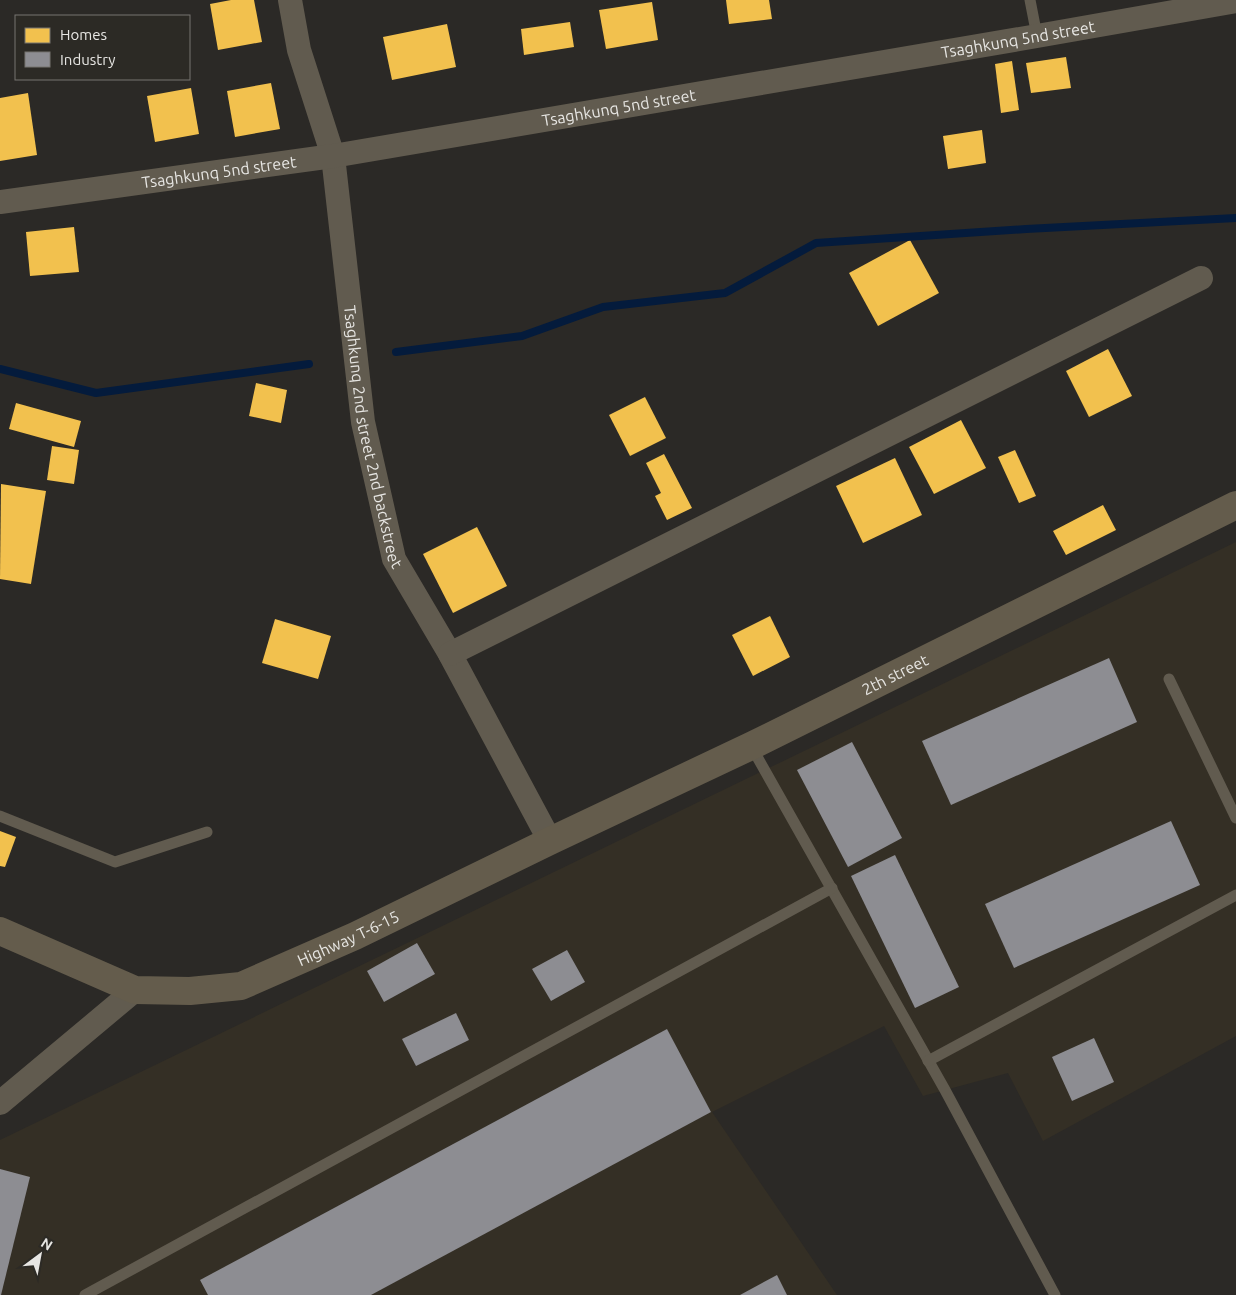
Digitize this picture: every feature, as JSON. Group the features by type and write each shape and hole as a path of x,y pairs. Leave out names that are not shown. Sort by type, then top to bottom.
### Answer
{"street":[{"name":"Tsaghkunq 2nd street 2nd backstreet","path":"290,0 298,50 333,156 363,422 394,559 450,654 550,840"},
{"name":"Tsaghkunq 5nd street","path":"0,202 333,156 1236,1"},
{"path":"450,654 1201,278"},
{"name":"2th street","path":"550,840 752,746 1236,505"},
{"name":"Highway T-6-15","path":"135,990 190,991 241,986 355,936 550,840"},
{"path":"0,931 135,990 0,1103"}],"lane":[{"path":"1030,0 1038,36"},
{"path":"1169,679 1236,818"},
{"path":"752,746 928,1061 1055,1295"},
{"path":"0,816 115,862 207,832"},
{"path":"85,1295 832,888"},
{"path":"928,1061 1236,895"}],"shaded area":[{"path":"1236,542 1236,1036 1043,1141 1008,1073 923,1096 884,1026 712,1112 837,1295 0,1295 0,1140"}],"building: Homes":[{"path":"231,0 254,0 262,42 218,50 210,4"},
{"path":"726,0 769,0 772,19 729,24"},
{"path":"652,2 658,40 606,49 599,10"},
{"path":"570,22 574,47 524,55 521,29"},
{"path":"447,24 456,67 392,80 383,37"},
{"path":"1066,57 1071,88 1031,93 1026,63"},
{"path":"1012,61 1019,110 1001,113 995,64"},
{"path":"271,83 280,129 235,137 227,91"},
{"path":"191,88 199,134 155,142 147,96"},
{"path":"28,93 37,155 0,161 0,98"},
{"path":"982,130 986,163 948,169 943,136"},
{"path":"74,227 79,272 30,276 26,232"},
{"path":"910,240 939,293 878,326 849,273"},
{"path":"1108,349 1132,396 1089,417 1066,371"},
{"path":"256,383 287,390 281,423 249,416"},
{"path":"645,397 666,438 630,456 609,415"},
{"path":"16,403 81,421 74,447 9,429"},
{"path":"961,420 986,468 934,494 909,447"},
{"path":"52,446 79,450 74,484 47,480"},
{"path":"1015,450 1036,496 1019,503 998,457"},
{"path":"664,454 692,508 667,520 655,496 661,493 646,463"},
{"path":"895,458 922,515 863,543 836,486"},
{"path":"1,484 46,491 31,584 0,579"},
{"path":"1103,505 1116,530 1066,555 1053,531"},
{"path":"477,527 507,586 453,613 423,554"},
{"path":"770,616 790,657 753,676 732,635"},
{"path":"275,619 331,636 318,679 262,663"},
{"path":"0,831 16,837 5,867 0,866"}],"building: Industry":[{"path":"1109,658 1137,722 951,805 922,741"},
{"path":"852,742 902,838 848,867 797,770"},
{"path":"1171,821 1200,885 1014,968 985,904"},
{"path":"895,855 959,987 915,1008 851,876"},
{"path":"417,943 435,974 384,1002 367,971"},
{"path":"567,950 585,982 551,1001 532,969"},
{"path":"456,1013 469,1040 416,1066 402,1039"},
{"path":"667,1029 711,1112 371,1295 208,1295 200,1280"},
{"path":"1094,1038 1114,1082 1072,1101 1052,1057"},
{"path":"0,1169 30,1177 1,1295 0,1295"},
{"path":"777,1275 787,1295 740,1295"}],"waterway":[{"path":"396,352 522,336 603,307 725,293 816,243 1236,218"},
{"path":"0,369 96,393 309,364"}]}
